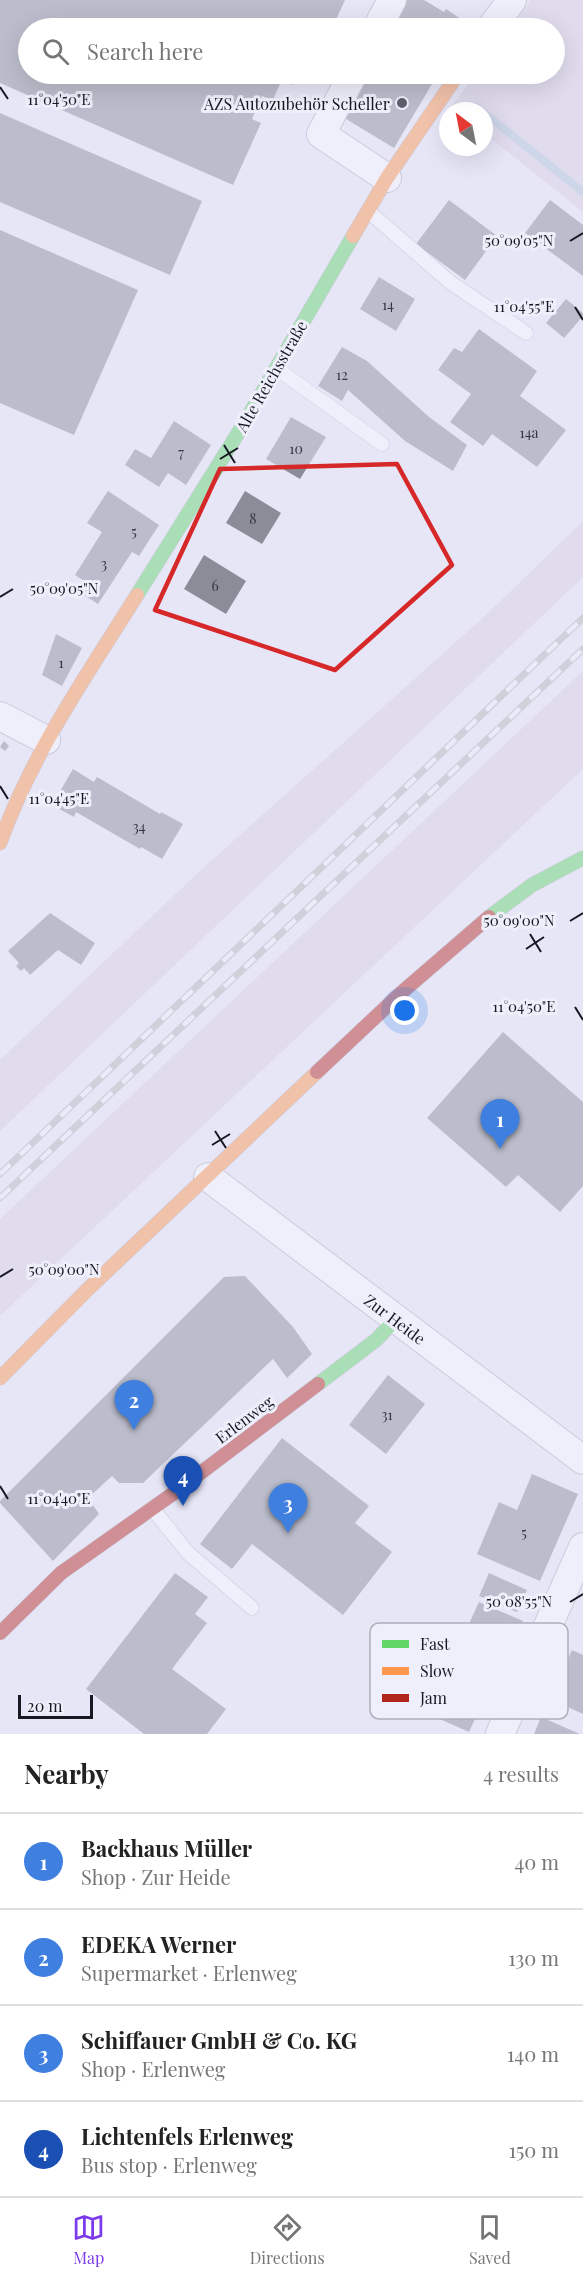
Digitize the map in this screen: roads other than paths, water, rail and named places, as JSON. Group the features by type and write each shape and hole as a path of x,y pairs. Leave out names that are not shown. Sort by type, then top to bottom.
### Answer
{"street":[{"path":"382,18 392,0"},
{"path":"498,18 512,0"},
{"path":"348,84 321,134 387,178"},
{"name":"Alte Reichsstraße","path":"0,843 12,809 46,740 239,432 387,178 451,84"},
{"path":"0,716 46,740"},
{"path":"0,1378 87,1290 208,1177 308,1079 476,927 531,885 583,858"},
{"name":"Zur Heide","path":"208,1177 583,1460"},
{"name":"Erlenweg","path":"0,1634 61,1573 152,1509 376,1340 396,1319"},
{"path":"549,1623 583,1547"},
{"path":"500,1734 507,1719"}],"lane":[{"path":"368,211 451,283 526,333"},
{"path":"276,368 382,444"},
{"path":"152,1509 188,1553 252,1608"}],"waterway":[{"path":"493,120 583,192"}],"railway":[{"path":"0,1174 583,618"},
{"path":"0,1198 583,649"}],"place":[{"name":"AZS Autozubehör Scheller","path":"402,103"},
{"name":"Backhaus Müller","path":"500,1149"},
{"name":"EDEKA Werner","path":"134,1430"},
{"name":"Lichtenfels Erlenweg","path":"183,1506"},
{"name":"Schiffauer GmbH & Co. KG","path":"288,1533"}]}
